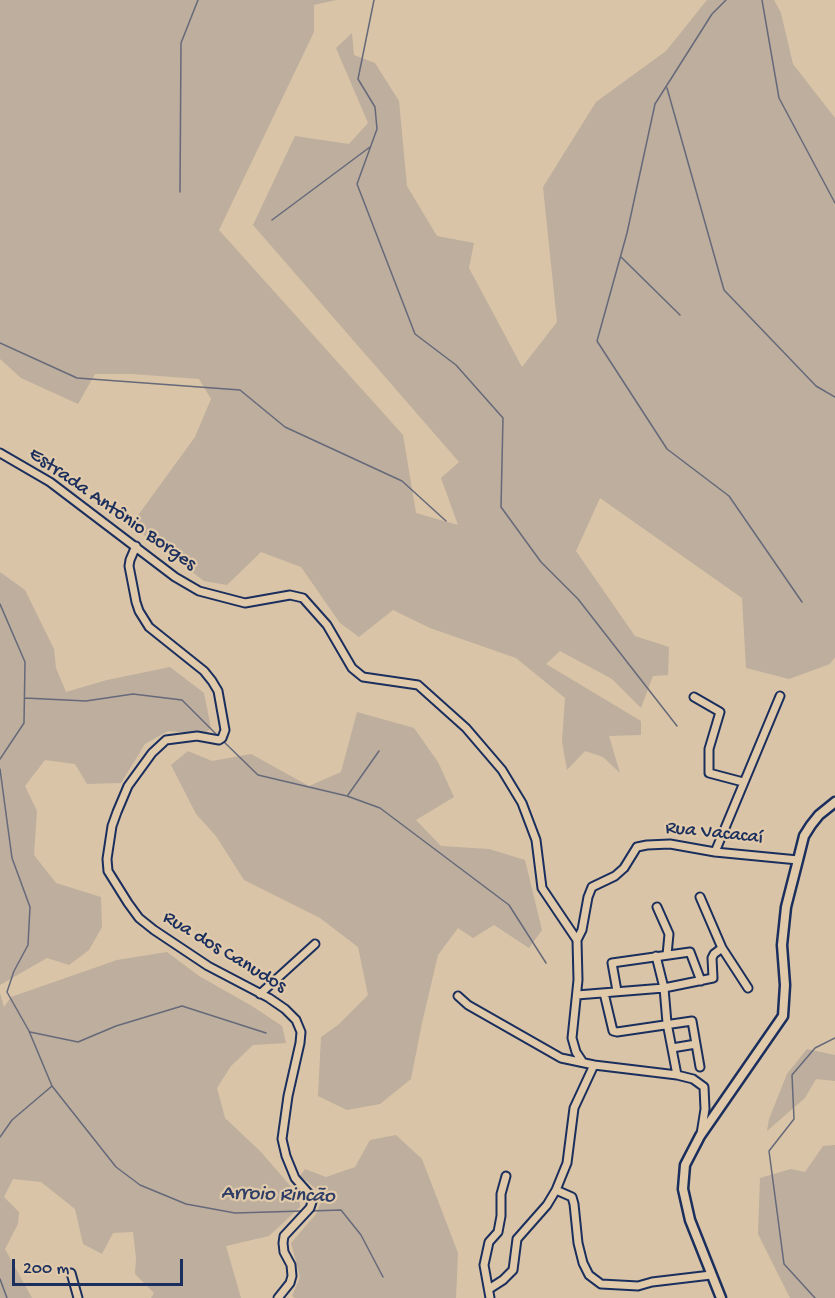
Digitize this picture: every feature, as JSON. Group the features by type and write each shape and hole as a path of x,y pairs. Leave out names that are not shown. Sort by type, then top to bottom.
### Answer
{"main road":[{"path":"721,1298 690,1220 683,1189 685,1165 700,1136 783,1016 785,985 782,945 786,907 804,836 819,815 835,802"}],"street":[{"name":"Estrada Antônio Borges","path":"0,453 50,482 176,577 200,591 246,603 290,595 303,598 327,625 352,668 363,677 418,685 466,728 502,770 522,803 536,840 542,888 577,940"},
{"name":"Rua dos Canudos","path":"136,546 129,566 139,611 149,627 204,670 212,681 218,691 225,730 219,740 197,736 166,740 152,753 128,786 117,812 112,826 107,859 108,870 128,903 154,930 208,966 285,1009 296,1020 301,1032 282,1139 295,1178 310,1195 312,1202 310,1208 284,1236 284,1252 291,1264 292,1276 290,1283 278,1298"},
{"path":"715,852 742,782 780,696"},
{"path":"694,697 720,712 709,749 709,773 742,782"},
{"name":"Rua Vacacaí","path":"577,940 582,930 592,887 615,876 624,868 637,847 647,844 670,844 715,852 798,860"},
{"path":"700,897 722,948 748,988"},
{"path":"657,907 669,934 667,955"},
{"path":"577,940 579,954 577,995 572,1038 576,1052 582,1061"},
{"path":"260,994 315,944"},
{"path":"577,995 664,988 714,977 712,958 722,948"},
{"path":"616,991 612,963 690,952 701,981"},
{"path":"656,956 664,988 667,1023 677,1075"},
{"path":"604,993 613,1030 617,1032 692,1021 700,1067"},
{"path":"458,996 468,1005 561,1058 693,1079 704,1087 705,1109 700,1136"},
{"path":"672,1048 696,1044"},
{"path":"489,1289 513,1270 517,1239 547,1205 556,1190 567,1163 574,1108 594,1065"},
{"path":"490,1298 484,1265 489,1242 498,1232 501,1194 506,1176"},
{"path":"556,1190 572,1197 583,1263 589,1275 601,1284 638,1286 651,1282 711,1275"},
{"path":"71,1273 78,1298"}],"shaded area":[{"path":"0,0 336,0 314,5 314,32 219,230 403,435 416,513 458,525 441,478 459,462 253,225 295,136 349,144 368,123 336,48 352,33 354,55 375,63 399,101 407,186 437,236 474,243 469,268 522,367 557,322 543,187 596,102 666,51 707,0 774,0 781,13 793,64 835,118 835,657 830,664 789,679 746,668 742,598 600,498 576,551 635,636 669,647 668,675 653,676 641,708 612,679 560,651 546,664 641,721 641,735 609,736 620,773 603,757 585,751 567,770 562,742 565,698 516,658 430,628 393,610 359,637 340,623 301,567 261,552 227,585 204,581 131,525 195,437 211,399 199,379 95,374 78,404 21,378 0,359"},
{"path":"0,572 25,590 54,649 56,668 66,692 107,680 170,667 204,693 211,728 204,734 168,731 145,744 121,783 87,784 75,764 45,760 25,786 37,811 34,855 56,883 101,897 102,927 89,950 69,965 47,958 0,985"},
{"path":"357,712 414,728 438,762 454,797 416,820 441,846 489,849 525,860 542,930 529,948 494,925 473,938 458,928 438,955 411,1079 380,1104 347,1110 318,1096 321,1037 338,1025 368,995 358,947 320,918 244,880 216,836 196,814 171,765 188,751 212,761 251,754 309,786 341,772"},
{"path":"167,952 199,976 282,1026 286,1043 253,1045 231,1066 217,1088 225,1118 261,1152 299,1196 300,1207 269,1236 226,1246 241,1298 151,1298 154,1293 135,1274 133,1232 113,1233 102,1254 83,1244 75,1209 41,1182 13,1179 4,1197 19,1212 18,1224 5,1249 32,1298 0,1298 0,993 4,1007 11,997 117,960"},
{"path":"807,1049 835,1055 835,1081 816,1079 805,1098 767,1131 769,1119 787,1074"},
{"path":"396,1135 422,1159 458,1253 456,1298 295,1298 292,1296 300,1277 291,1243 316,1214 324,1195 300,1176 305,1169 326,1177 355,1167 370,1140"},
{"path":"835,1145 835,1298 790,1298 758,1234 760,1178 791,1169 805,1172 823,1146"}],"waterway":[{"path":"180,192 181,43 198,0"},
{"path":"374,0 358,79 375,107 377,129 357,184 415,334 456,365 503,418 501,507 541,562 578,599 677,726"},
{"path":"726,0 712,14 655,104 627,233 597,341 667,449 729,496 802,602"},
{"path":"762,0 779,98 835,203"},
{"path":"667,88 724,290 816,386 835,397"},
{"path":"272,220 370,147"},
{"path":"621,257 680,315"},
{"path":"0,343 77,378 240,390 285,427 402,481 446,521"},
{"name":"Arroio Rincão","path":"0,604 25,662 24,723 0,759"},
{"path":"25,698 86,701 133,694 182,700 219,737"},
{"path":"222,740 258,775 347,796 380,808 509,905 546,963"},
{"path":"348,795 379,751"},
{"name":"Arroio Rincão","path":"0,769 12,858 30,907 28,945 14,971 7,992 29,1031 52,1086 116,1167 140,1185 186,1204 235,1213 303,1211"},
{"path":"30,1032 78,1042 116,1026 182,1006 266,1033"},
{"path":"815,1298 784,1264 769,1151 794,1119 792,1075 815,1048 835,1038"},
{"path":"0,1137 12,1120 52,1086"},
{"name":"Arroio Rincão","path":"310,1211 341,1210 361,1235 383,1277"},
{"path":"0,1279 7,1298"}]}
